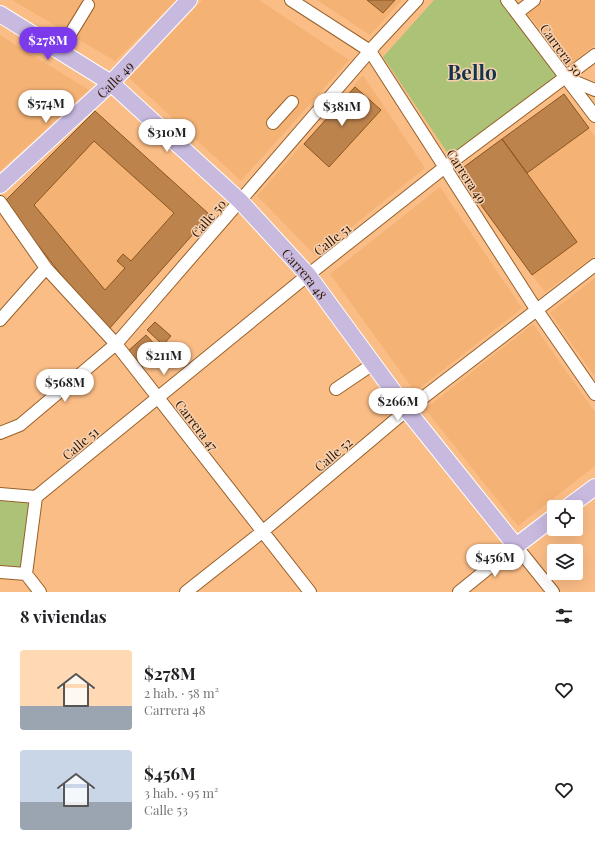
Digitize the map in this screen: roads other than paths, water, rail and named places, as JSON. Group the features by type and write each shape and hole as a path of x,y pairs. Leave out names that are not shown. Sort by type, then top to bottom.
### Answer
{"main road":[{"name":"Calle 49","path":"0,185 111,83 189,0"},
{"name":"Carrera 48","path":"0,14 111,83 241,202 308,275 407,410 516,546"},
{"path":"577,500 595,487"},
{"path":"516,546 547,523"}],"street":[{"name":"Carrera 49","path":"291,0 370,51 536,310 595,394"},
{"name":"Calle 50","path":"0,433 20,425 116,344 241,202 370,51 417,0"},
{"name":"Carrera 50","path":"507,0 595,116"},
{"path":"517,13 534,0"},
{"path":"60,51 88,5"},
{"name":"Calle 51","path":"36,497 308,275 445,167 595,55"},
{"path":"565,77 595,90"},
{"path":"273,123 292,102"},
{"name":"Carrera 47","path":"0,202 46,268 116,344 310,592"},
{"name":"Calle 52","path":"186,592 262,532 407,410 595,265"},
{"path":"0,320 46,268"},
{"path":"336,389 373,364"},
{"path":"0,494 36,497 26,574 40,592"},
{"path":"458,592 516,546"},
{"name":"Carrera 48","path":"516,546 553,592"},
{"path":"0,572 26,574"}],"district":[{"name":"Bello","path":"472,71"}]}
